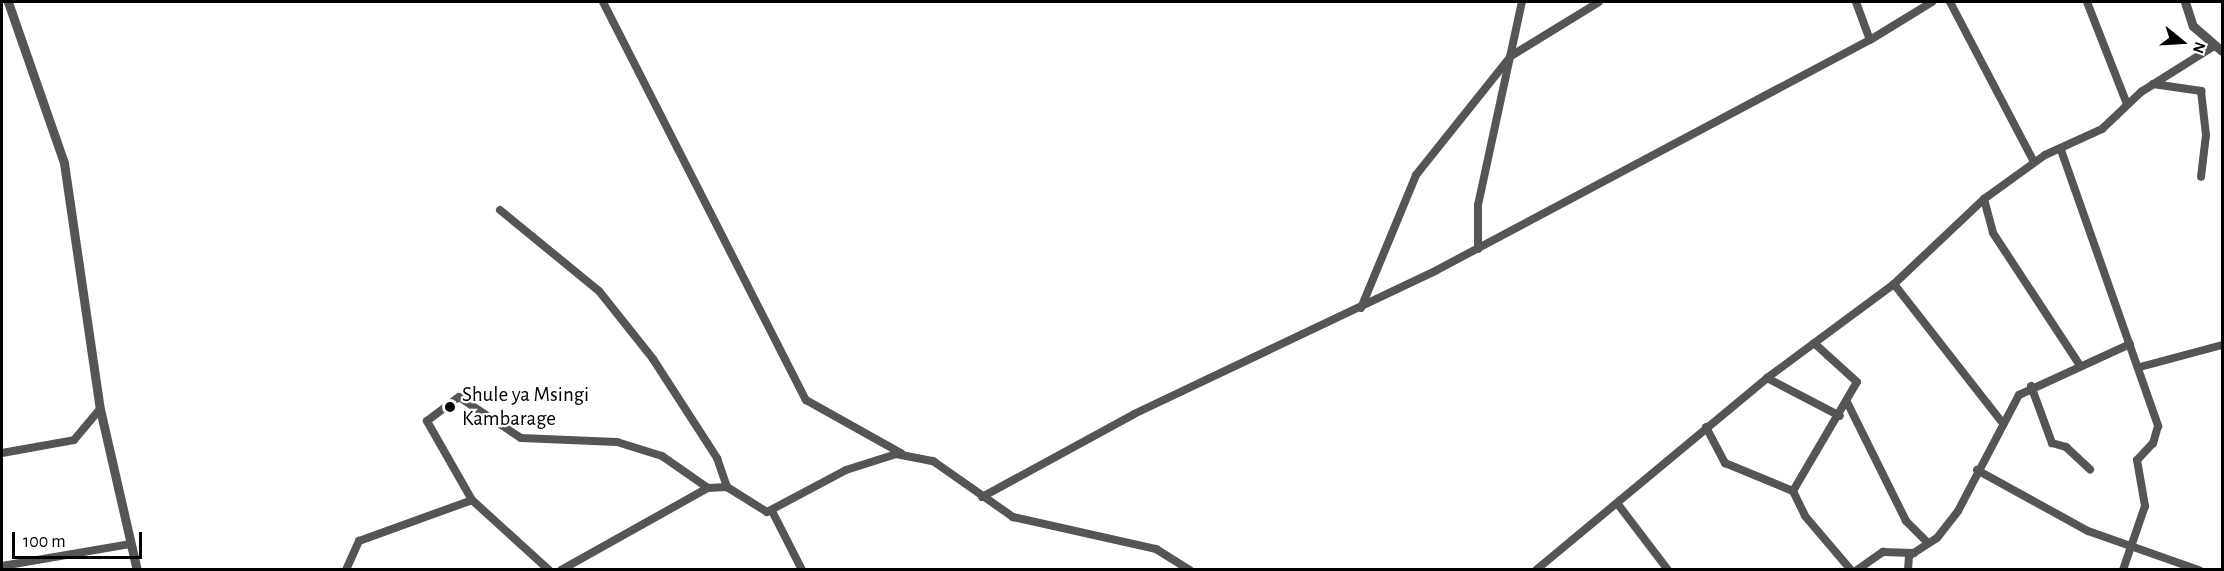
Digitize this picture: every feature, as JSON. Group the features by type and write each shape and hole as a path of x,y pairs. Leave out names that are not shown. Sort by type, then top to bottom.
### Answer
{"street":[{"path":"8,2 64,163 100,409 136,570"},
{"path":"603,2 806,400 903,454 933,461 1013,517 1156,549 1190,570"},
{"path":"1478,249 1478,205 1522,2"},
{"path":"1361,308 1416,176 1511,56 1599,2"},
{"path":"1856,2 1870,40"},
{"path":"982,496 1134,414 1361,308 1478,249 1870,40 1932,2"},
{"path":"1950,2 2034,162"},
{"path":"2086,2 2127,104"},
{"path":"1536,570 1767,378 1894,284 1984,199 2034,162 2102,129 2127,104 2153,84 2218,48 2193,26 2185,2"},
{"path":"2153,84 2202,91 2206,135 2201,177"},
{"path":"2061,150 2140,367 2157,432 2136,460 2145,502 2123,570"},
{"path":"1984,199 1993,233 2079,364"},
{"path":"500,210 599,291 653,358 717,458 727,487 753,507 772,511 868,460 903,454"},
{"path":"1894,284 2001,421"},
{"path":"1792,491 1840,416 1856,378 1814,343"},
{"path":"1908,570 1914,553 1928,543 1958,511 2001,421 2031,386 2130,344"},
{"path":"2140,367 2223,345"},
{"path":"1767,378 1840,416"},
{"path":"2031,386 2052,443 2067,448 2090,469"},
{"path":"549,570 472,500 427,421 459,397 521,438 617,442 662,456 708,488"},
{"path":"1847,402 1906,521 1928,543"},
{"path":"2,453 74,440 100,409"},
{"path":"1706,427 1725,463 1792,491 1805,516 1851,570"},
{"path":"1977,470 2052,515 2199,570"},
{"path":"561,570 708,488 727,487"},
{"path":"346,570 359,541 472,500"},
{"path":"1617,503 1668,570"},
{"path":"772,511 802,570"},
{"path":"2,566 131,544"},
{"path":"1857,570 1883,552 1914,553"}],"place":[{"name":"Shule ya Msingi Kambarage","path":"450,407"}]}
